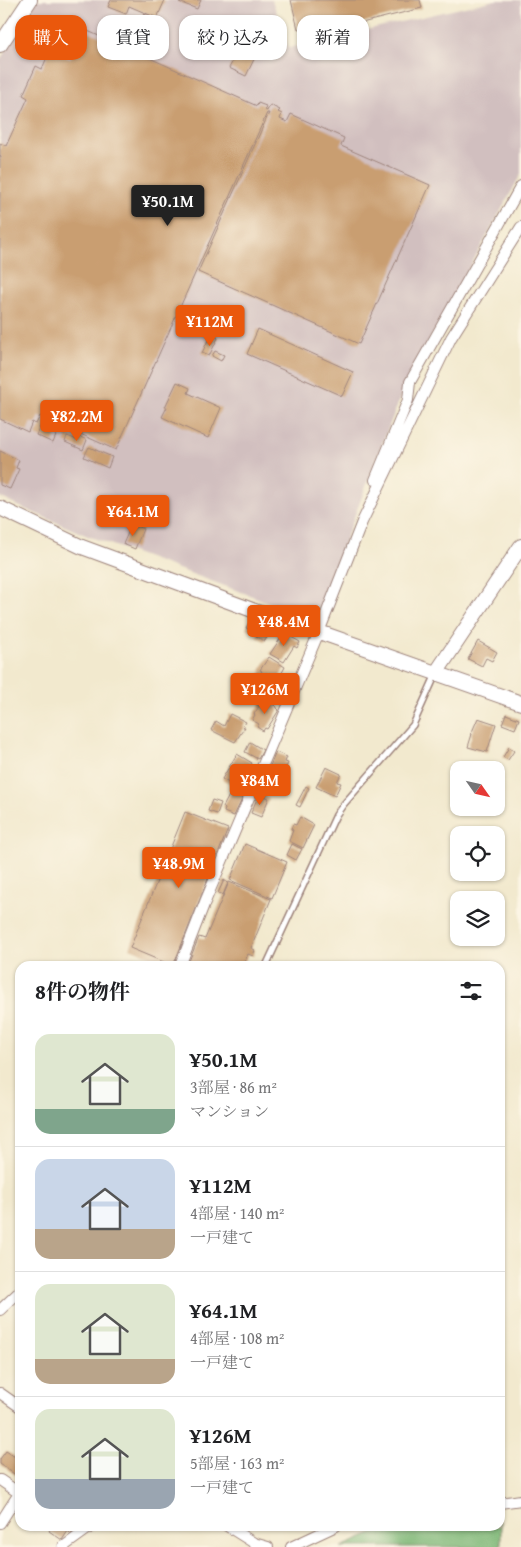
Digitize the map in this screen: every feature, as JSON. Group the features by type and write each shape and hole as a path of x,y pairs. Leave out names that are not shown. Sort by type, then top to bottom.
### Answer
{"street":[{"path":"0,45 30,0"},
{"path":"369,506 376,479 408,400 410,382 521,186"},
{"path":"182,961 319,632 369,506 451,338 521,227"},
{"path":"0,508 82,547 282,621 319,632 521,703"},
{"path":"436,673 521,546"},
{"path":"0,1310 15,1296"},
{"path":"0,1393 15,1404"},
{"path":"0,1480 15,1490"},
{"path":"0,1522 15,1500"},
{"path":"505,1502 521,1500"},
{"path":"63,1547 85,1531"},
{"path":"235,1531 254,1543 268,1547"},
{"path":"291,1547 325,1531"}],"lane":[{"path":"268,961 336,815 413,725 436,673"}],"shaded area":[{"path":"37,0 272,0 277,15 179,15 179,60 287,60 287,42 289,48 297,46 297,60 369,60 369,29 495,0 521,0 521,174 404,387 315,619 88,536 0,497 0,60 15,36 15,60 87,60 87,15 28,15"}],"green space":[{"path":"379,1531 501,1531 501,1547 341,1547"}],"building":[{"path":"111,0 165,0 158,15 150,15 129,6 126,14 108,7"},
{"path":"180,0 201,0 197,9 179,2"},
{"path":"291,0 420,0 422,8 369,21 369,15 297,15 297,25"},
{"path":"87,31 97,35 97,60 154,60 257,106 258,103 266,106 265,110 267,111 270,105 280,110 278,112 282,114 280,119 287,122 291,114 344,138 341,146 430,185 359,344 198,272 269,113 267,113 116,450 40,416 36,424 32,422 28,432 0,419 0,143 6,146 28,98 23,95 36,66 42,69 46,60 87,60"},
{"path":"233,60 254,60 246,76 229,68"},
{"path":"258,329 353,372 342,396 247,354"},
{"path":"215,336 218,338 209,356 202,353 208,340 212,342"},
{"path":"215,351 224,355 221,361 212,356"},
{"path":"177,382 190,388 188,393 221,408 208,438 162,417"},
{"path":"43,421 59,428 53,443 36,435"},
{"path":"67,436 77,440 78,436 87,440 83,450 65,442"},
{"path":"89,447 112,457 108,468 84,457"},
{"path":"0,451 19,460 16,468 19,469 10,489 0,485"},
{"path":"132,524 143,529 135,549 123,544"},
{"path":"249,622 256,625 254,628 258,629 257,632 246,628"},
{"path":"260,628 269,633 265,641 256,637"},
{"path":"284,633 300,642 297,648 294,646 284,662 270,654"},
{"path":"478,641 497,652 492,661 486,658 482,666 468,659"},
{"path":"269,657 285,667 275,686 259,676 262,671 260,670"},
{"path":"255,678 268,686 264,693 250,685"},
{"path":"277,687 286,691 281,701 272,697"},
{"path":"264,699 279,710 267,729 265,728 263,731 257,727 259,724 252,720"},
{"path":"230,714 246,722 243,727 245,727 235,742 211,730 216,721 224,726"},
{"path":"506,714 519,719 515,729 502,724"},
{"path":"478,718 496,724 487,752 468,747"},
{"path":"250,742 263,750 258,759 245,752"},
{"path":"509,747 514,751 508,760 503,757"},
{"path":"276,752 287,757 285,762 288,763 281,778 267,773"},
{"path":"237,754 252,763 247,772 250,774 241,790 222,779"},
{"path":"326,767 341,774 337,782 341,783 335,796 316,787"},
{"path":"306,786 309,788 300,807 296,805"},
{"path":"232,790 244,795 234,816 224,812 225,809 223,807"},
{"path":"259,794 269,798 261,817 251,813"},
{"path":"212,800 221,803 217,814 208,811"},
{"path":"185,812 228,829 175,961 161,961 130,948"},
{"path":"300,817 314,825 303,848 289,841 293,824 296,825"},
{"path":"245,844 287,862 272,898 230,880"},
{"path":"292,844 302,849 296,860 287,855"},
{"path":"224,880 228,883 223,895 218,893"},
{"path":"229,882 271,899 251,948 255,950 253,956 248,954 245,961 189,961 199,937 205,939"},
{"path":"6,1451 15,1457 15,1474 0,1464 0,1459"},
{"path":"49,1531 68,1531 62,1540"}]}
